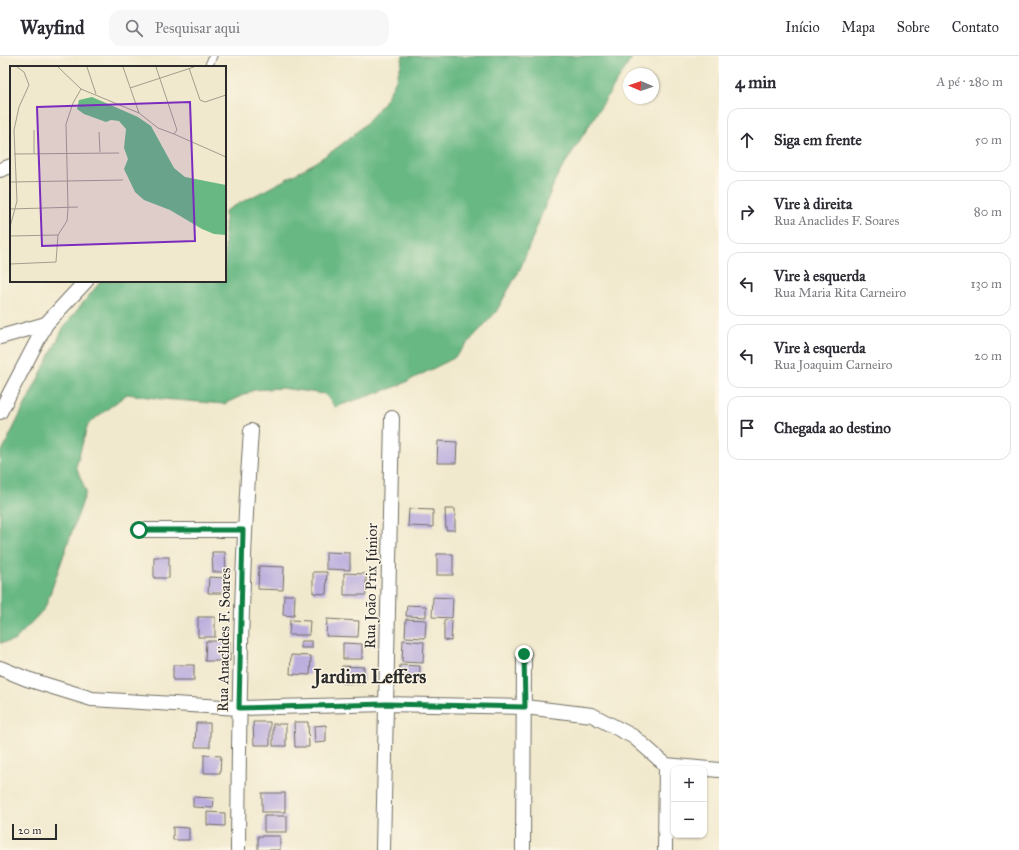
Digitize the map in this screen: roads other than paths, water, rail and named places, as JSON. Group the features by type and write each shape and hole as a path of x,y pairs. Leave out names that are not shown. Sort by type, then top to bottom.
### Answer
{"street":[{"path":"0,170 10,166"},
{"path":"0,412 46,324 85,282"},
{"path":"0,337 46,324"},
{"name":"Rua João Prix Júnior","path":"383,850 392,418"},
{"name":"Rua Anaclides F. Soares","path":"238,850 239,708 243,530 251,431"},
{"path":"139,530 243,530"},
{"path":"523,850 525,707 524,654"},
{"path":"0,668 27,680 92,700 239,708 386,704 525,707 592,715 634,737 666,765 719,770"},
{"path":"665,850 666,765"}],"lane":[{"path":"208,66 213,56"}],"district":[{"name":"Jardim Leffers","path":"370,676"}]}
